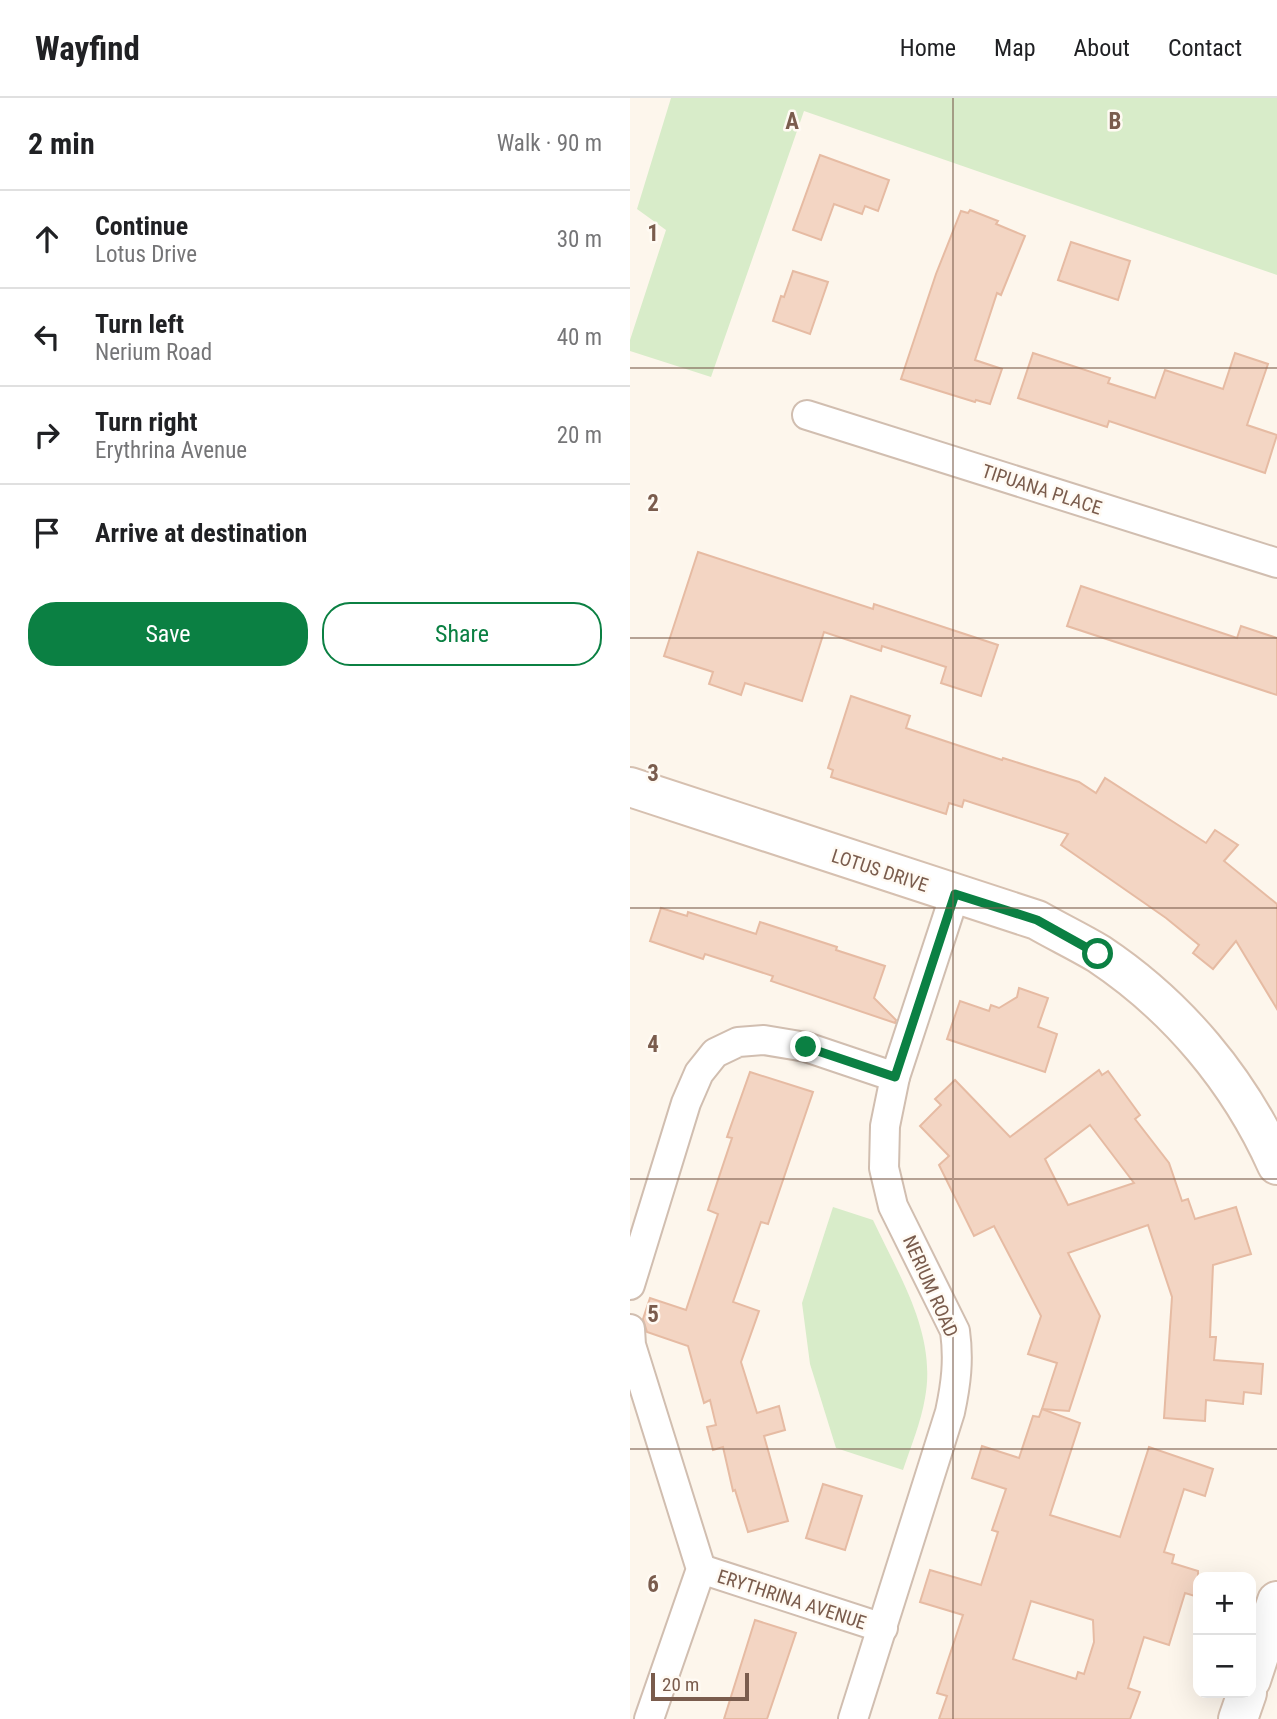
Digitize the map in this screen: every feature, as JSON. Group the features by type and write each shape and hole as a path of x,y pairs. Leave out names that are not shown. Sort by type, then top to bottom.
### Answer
{"street":[{"name":"TIPUANA PLACE","path":"807,415 1277,563"},
{"name":"LOTUS DRIVE","path":"630,787 1037,920 1098,954 1147,989 1208,1051 1262,1130 1277,1165"},
{"name":"NERIUM ROAD","path":"853,1719 950,1412 956,1383 958,1354 955,1331 893,1206 884,1168 885,1126 895,1077 955,894"},
{"path":"630,1285 686,1103 699,1073 715,1053 738,1042 764,1040 806,1047 895,1077"},
{"name":"ERYTHRINA AVENUE","path":"630,1329 631,1345 701,1569 649,1719"},
{"name":"ERYTHRINA AVENUE","path":"701,1569 883,1628"},
{"path":"1256,1665 1277,1601"},
{"path":"1238,1719 1245,1698"}],"green space":[{"path":"671,98 1277,98 1277,275 804,111 711,377 630,351 630,340 666,230 637,209"},
{"path":"833,1207 873,1220 904,1284 921,1328 926,1351 925,1398 903,1470 836,1448 810,1364 802,1303"}],"building":[{"path":"820,155 889,180 878,211 865,206 862,214 834,204 821,240 793,230"},
{"path":"970,210 1025,236 1001,295 997,293 975,360 1002,369 990,404 976,400 975,402 901,379 936,274 961,211 968,213"},
{"path":"1071,242 1130,261 1118,300 1058,280"},
{"path":"793,271 828,282 810,334 773,321"},
{"path":"1033,353 1110,378 1108,383 1155,398 1165,370 1223,389 1235,353 1268,364 1247,425 1277,435 1265,473 1109,421 1107,427 1018,398"},
{"path":"698,552 873,609 874,604 998,645 981,696 941,683 946,667 882,646 881,651 824,632 802,701 745,683 741,695 709,684 713,672 664,656"},
{"path":"1081,586 1237,638 1241,626 1277,638 1277,695 1067,626"},
{"path":"851,696 910,716 906,728 1079,782 1096,793 1105,778 1206,843 1215,830 1238,845 1224,861 1277,904 1277,1009 1236,941 1213,969 1193,953 1199,945 1166,918 1061,845 1068,834 964,800 962,807 949,803 946,814 831,777 833,770 828,768"},
{"path":"661,908 687,916 688,912 756,934 760,922 885,966 874,998 896,1020 895,1023 771,981 773,976 705,954 703,959 650,941"},
{"path":"1019,988 1048,998 1038,1027 1057,1034 1045,1072 947,1039 960,1001 989,1011 991,1005 999,1008 1017,997"},
{"path":"1099,1070 1102,1075 1108,1071 1140,1115 1135,1119 1169,1163 1182,1201 1188,1199 1195,1219 1236,1207 1251,1254 1213,1265 1210,1337 1216,1337 1214,1360 1263,1364 1261,1394 1244,1392 1243,1404 1206,1400 1205,1421 1164,1418 1172,1297 1148,1225 1068,1253 1100,1316 1069,1411 1042,1409 1057,1363 1028,1354 1041,1316 994,1226 974,1236 939,1165 949,1156 920,1126 941,1105 935,1099 955,1080 1010,1137","holes":["1090,1125 1134,1183 1068,1205 1045,1159"]},
{"path":"750,1072 813,1092 768,1224 761,1222 733,1302 759,1311 741,1362 757,1413 779,1406 785,1430 764,1436 788,1521 748,1532 735,1490 733,1491 723,1447 713,1450 707,1427 716,1425 710,1400 704,1403 688,1346 647,1332 643,1319 650,1298 686,1310 718,1214 708,1210 732,1138 727,1137"},
{"path":"1042,1409 1080,1423 1050,1515 1120,1537 1149,1447 1213,1469 1205,1496 1184,1489 1164,1552 1174,1555 1172,1563 1198,1571 1193,1572 1193,1595 1185,1593 1169,1645 1144,1637 1128,1688 1140,1692 1130,1719 939,1719 947,1696 937,1693 963,1615 920,1602 930,1570 981,1585 998,1532 992,1530 1006,1489 972,1478 982,1446 1019,1458 1033,1416 1039,1417","holes":["1031,1601 1093,1620 1094,1642 1084,1674 1078,1672 1076,1679 1013,1659"]},
{"path":"823,1484 862,1496 845,1550 806,1538"},
{"path":"755,1620 796,1633 767,1719 724,1719"}],"route":[{"path":"806,1047 895,1077 955,894 1037,920 1098,954"}]}
